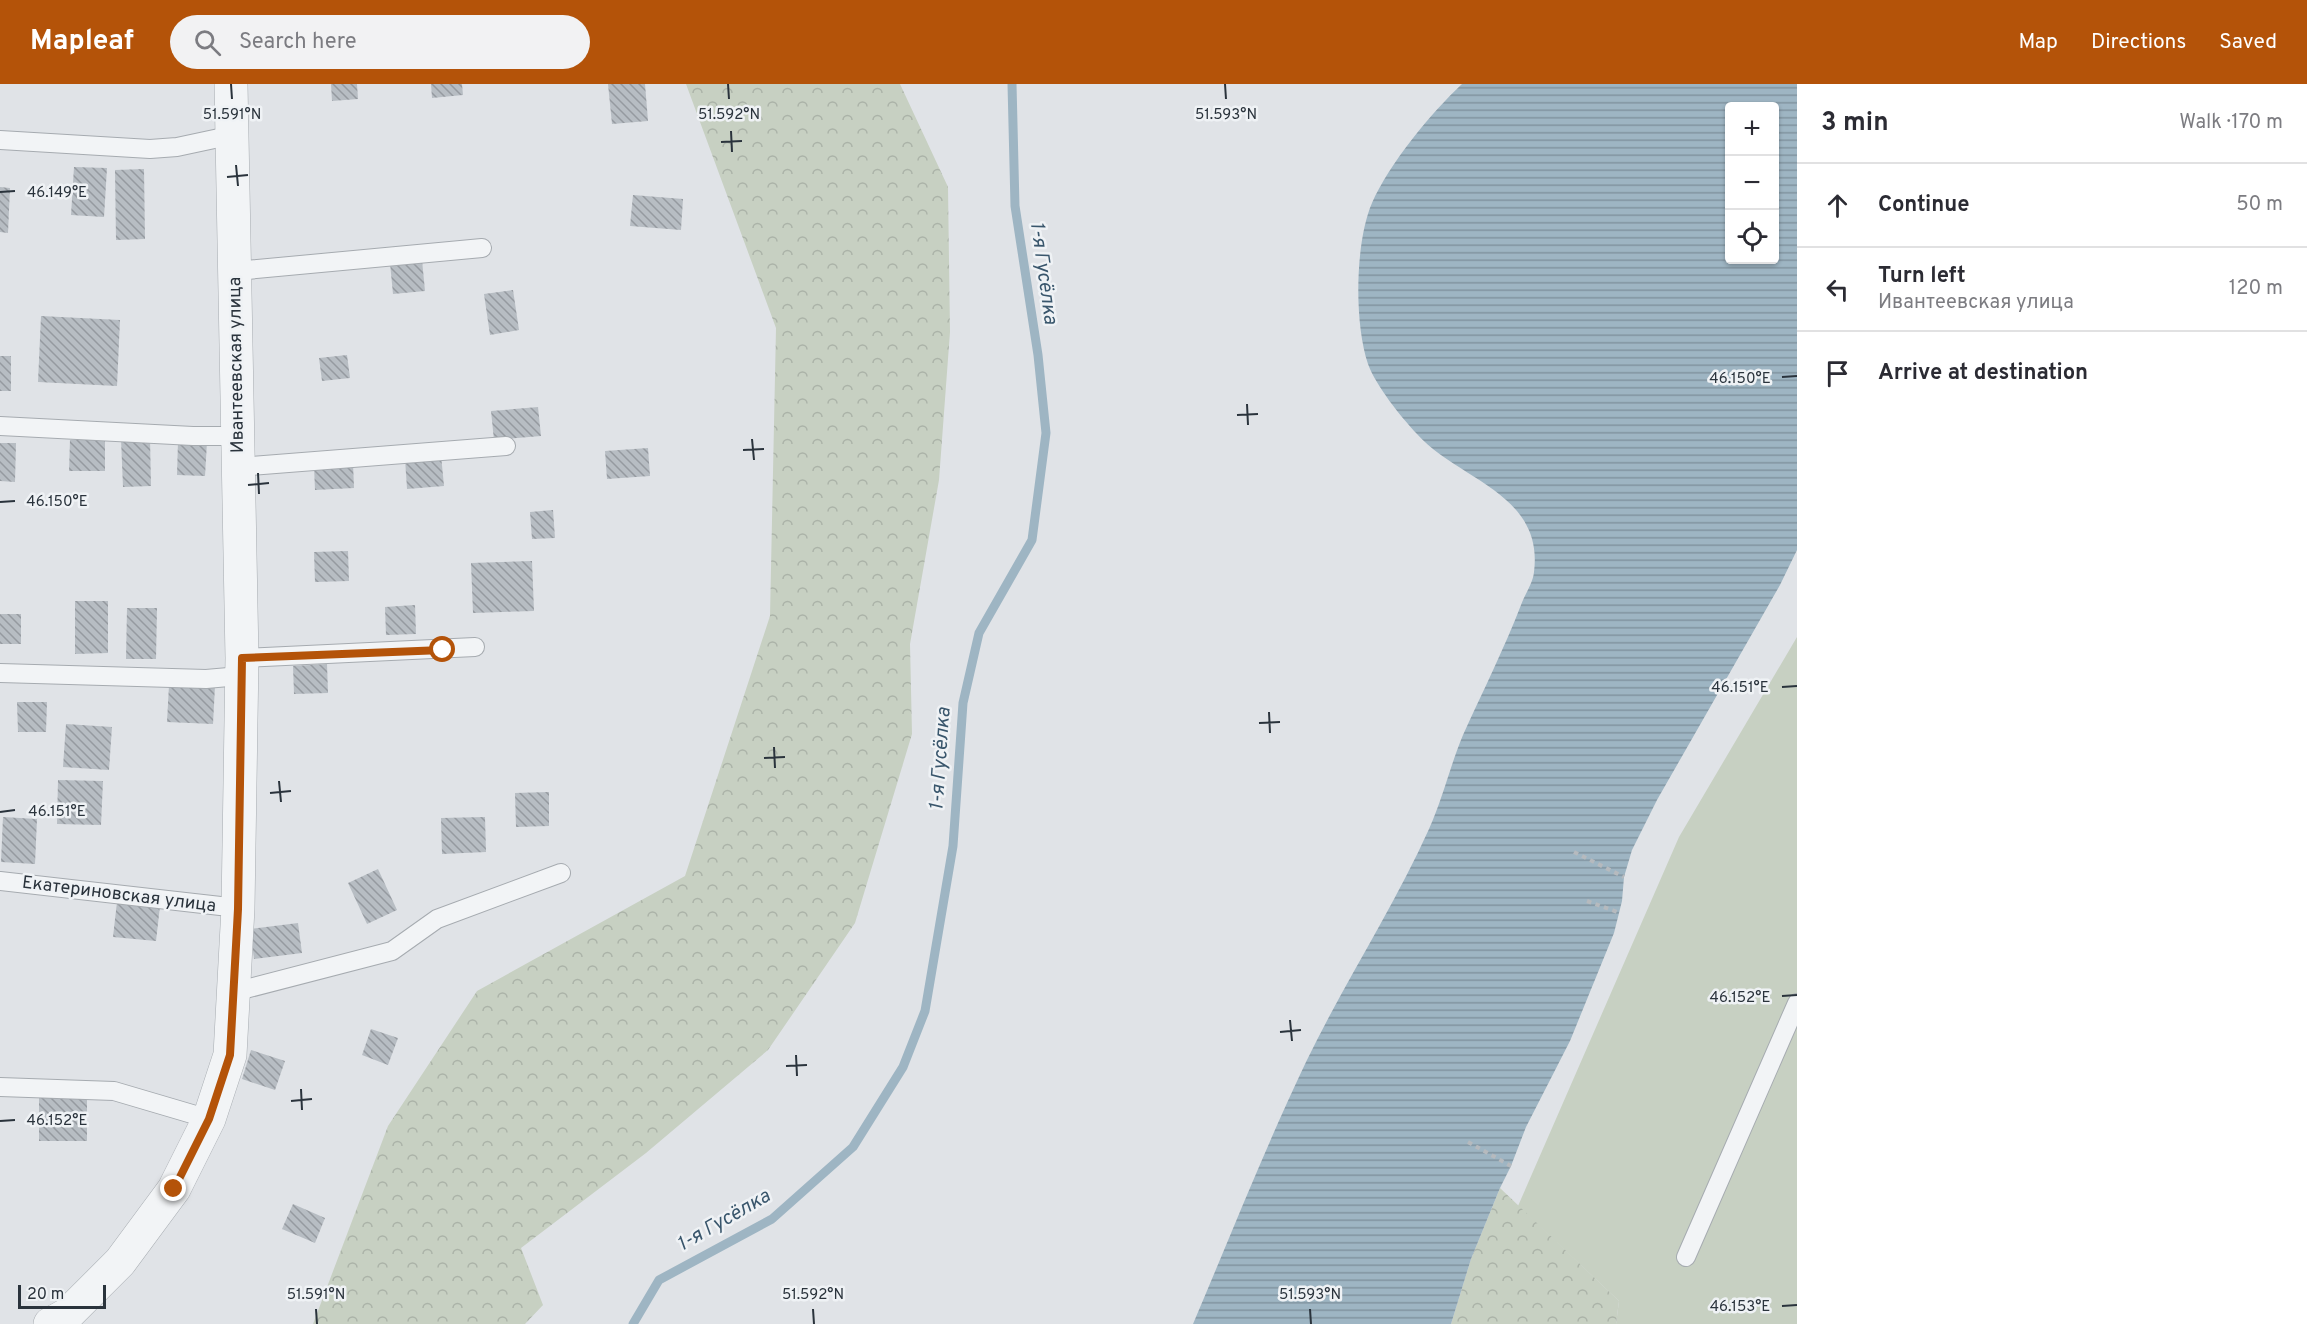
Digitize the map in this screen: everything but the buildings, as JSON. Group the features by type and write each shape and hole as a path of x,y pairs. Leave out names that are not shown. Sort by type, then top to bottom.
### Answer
{"street":[{"name":"Ивантеевская улица","path":"59,1319 120,1262 174,1189 209,1119 230,1055 238,909 241,667 231,84"}],"lane":[{"path":"0,140 150,149 177,147 233,135"},
{"path":"236,271 482,249"},
{"path":"0,426 193,436 238,452 506,446"},
{"path":"0,673 206,679 241,667 475,647"},
{"path":"234,992 392,951 437,919 561,873"},
{"name":"Екатериновская улица","path":"0,881 238,909"},
{"path":"1686,1257 1797,1003"},
{"path":"0,1088 114,1091 209,1119"}],"path":[{"path":"1574,852 1624,878"},
{"path":"1587,901 1620,913"},
{"path":"1468,1142 1511,1166"}],"green space":[{"path":"686,84 900,84 948,187 950,332 939,480 910,644 912,734 855,923 768,1050 646,1153 521,1248 543,1305 525,1324 313,1324 388,1126 477,991 685,876 770,616 776,328"},
{"path":"1797,637 1797,1324 1616,1324 1619,1301 1518,1206 1679,837"},
{"path":"1500,1188 1619,1301 1616,1324 1451,1324 1471,1259"}],"water":[{"path":"1462,84 1797,84 1797,550 1780,585 1657,800 1632,850 1624,877 1622,901 1614,933 1570,1041 1526,1127 1500,1188 1471,1259 1451,1324 1193,1324 1306,1062 1400,888 1429,829 1463,735 1531,584 1534,572 1534,545 1526,524 1512,506 1495,491 1434,450 1417,434 1377,382 1363,347 1358,283 1366,219 1379,188 1424,124"}],"waterway":[{"name":"1-я Гусёлка","path":"633,1324 659,1280 772,1219 853,1147 903,1067 925,1011 953,846 963,703 979,633 1032,540 1046,433 1038,355 1015,206 1012,84"}],"route":[{"path":"174,1189 209,1119 230,1055 238,909 242,658 443,650"}]}
